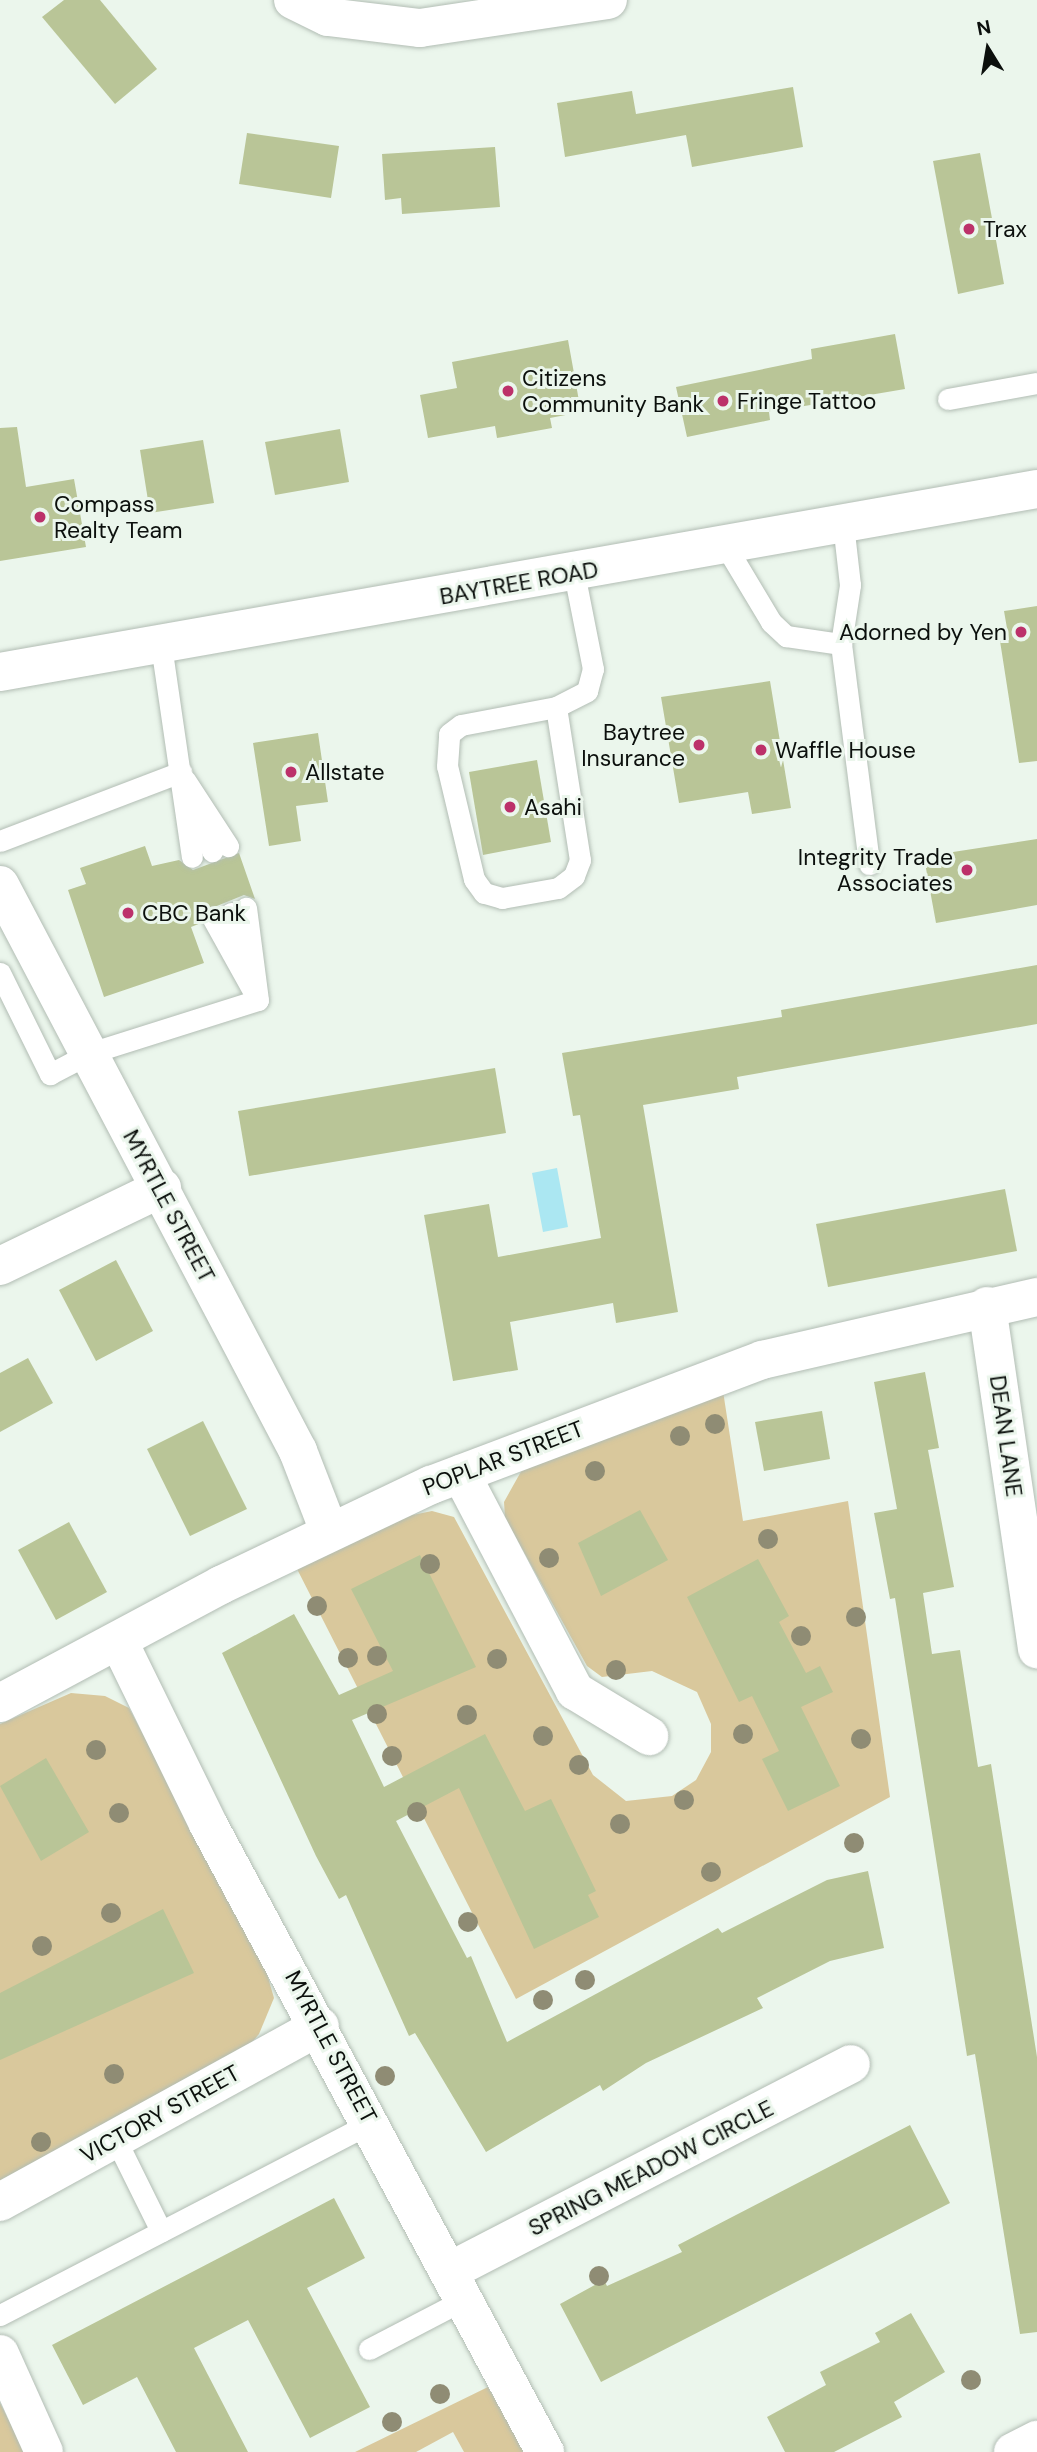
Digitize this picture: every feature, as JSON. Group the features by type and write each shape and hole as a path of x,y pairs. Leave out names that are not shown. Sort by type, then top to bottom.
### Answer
{"street":[{"path":"293,0 328,17 420,28 608,0"},
{"name":"BAYTREE ROAD","path":"0,672 574,573 1037,489"},
{"name":"MYRTLE STREET","path":"0,885 162,1188 298,1451 329,1531"},
{"path":"0,1266 162,1188"},
{"name":"POPLAR STREET","path":"0,1703 329,1531 461,1474 762,1360 987,1306 1037,1297"},
{"name":"DEAN LANE","path":"987,1306 1037,1649"},
{"path":"461,1474 575,1690 649,1736"},
{"name":"MYRTLE STREET","path":"119,1642 208,1824 320,2026 545,2452"},
{"name":"VICTORY STREET","path":"0,2202 320,2026"},
{"name":"SPRING MEADOW CIRCLE","path":"457,2285 851,2064"},
{"path":"0,2354 44,2452"},
{"path":"1013,2452 1037,2440"}],"lane":[{"path":"948,399 1037,383"},
{"path":"843,524 850,585 841,643 869,864"},
{"path":"725,545 771,622 786,636 841,643"},
{"path":"556,707 580,860 574,876 558,888 502,898 484,893 474,879 447,766 449,734 461,725 556,707 587,691 593,669 574,573"},
{"path":"161,645 181,772 211,852"},
{"path":"0,841 181,772"},
{"path":"258,1000 230,913 258,1000"},
{"path":"0,973 50,1073 90,1053 258,1000"},
{"path":"0,2315 371,2123"},
{"path":"116,2140 161,2231"},
{"path":"369,2349 457,2285"}],"shaded area":[{"path":"723,1391 743,1521 848,1501 890,1797 516,1999 296,1567 393,1519 432,1511 454,1517 593,1775 626,1801 672,1796 696,1780 711,1752 711,1724 697,1692 652,1671 602,1677 587,1666 505,1518 504,1502 523,1468"},
{"path":"71,1693 105,1696 129,1708 263,1960 274,1998 259,2034 233,2065 0,2183 0,1724"},
{"path":"488,2387 525,2452 464,2452 453,2432 416,2452 355,2452"},
{"path":"0,2403 25,2452 0,2452"}],"water":[{"path":"557,1168 568,1227 543,1232 532,1173"}],"building":[{"path":"64,0 100,0 157,69 115,104 42,17"},
{"path":"793,87 803,147 692,167 686,135 565,157 557,103 632,91 636,114"},
{"path":"247,133 339,146 331,198 239,184"},
{"path":"495,147 500,207 402,214 401,198 385,200 382,154"},
{"path":"980,153 1004,284 958,294 933,161"},
{"path":"895,334 905,389 769,412 770,420 687,437 676,387 812,359 811,349"},
{"name":"Citizens Community Bank","path":"568,340 581,412 550,418 552,428 497,438 495,426 428,438 420,395 457,388 452,362"},
{"name":"Compass Realty Team","path":"17,427 26,487 74,479 86,547 0,561 0,428"},
{"path":"340,429 349,482 275,495 265,442"},
{"path":"203,440 214,503 150,513 140,450"},
{"path":"1037,606 1037,761 1019,763 1000,641 1009,640 1004,611"},
{"path":"770,681 791,808 752,814 748,792 679,803 661,697"},
{"name":"Allstate","path":"318,733 328,802 296,806 301,841 269,846 253,743"},
{"name":"Asahi","path":"537,760 551,842 483,855 469,772"},
{"path":"1037,839 1037,905 936,923 925,863 954,859 953,852"},
{"path":"145,846 152,866 179,860 193,870 239,853 255,899 244,895 202,912 201,923 191,927 204,963 104,997 68,890 86,884 80,868"},
{"path":"1037,965 1037,1024 737,1077 739,1089 643,1105 678,1312 616,1323 613,1303 510,1322 518,1370 453,1381 424,1215 489,1204 498,1257 601,1238 580,1115 573,1116 562,1053 782,1017 781,1010"},
{"path":"495,1068 506,1133 249,1176 238,1111"},
{"path":"1005,1189 1017,1251 828,1287 816,1224"},
{"path":"116,1260 153,1331 96,1361 59,1290"},
{"path":"28,1358 53,1403 0,1432 0,1373"},
{"path":"925,1372 939,1448 928,1450 954,1587 923,1593 932,1654 960,1650 978,1767 991,1764 1037,2057 1037,2332 1020,2334 975,2054 967,2056 895,1598 890,1599 874,1513 897,1509 874,1382"},
{"path":"822,1411 830,1459 764,1471 755,1422"},
{"path":"203,1421 247,1509 190,1536 147,1449"},
{"path":"640,1510 668,1560 601,1596 578,1543"},
{"path":"69,1522 107,1592 56,1620 18,1550"},
{"path":"420,1555 476,1667 352,1720 384,1787 485,1734 525,1811 551,1799 596,1891 588,1895 599,1917 534,1949 459,1788 396,1821 467,1958 471,1956 507,2042 718,1928 722,1933 827,1880 868,1871 884,1948 830,1961 757,1998 763,2008 646,2063 603,2091 600,2085 486,2152 415,2033 409,2036 346,1895 339,1899 316,1856 222,1653 294,1614 339,1695 393,1671 351,1589"},
{"path":"758,1559 789,1616 779,1622 806,1673 820,1666 833,1692 801,1707 840,1786 788,1811 762,1759 779,1751 752,1696 739,1702 687,1597"},
{"path":"46,1758 89,1832 41,1861 0,1786"},
{"path":"163,1909 194,1973 0,2060 0,1993"},
{"path":"910,2125 950,2203 601,2382 560,2304 604,2280 607,2286 682,2252 678,2245"},
{"path":"334,2198 365,2258 307,2288 370,2407 310,2438 248,2320 194,2348 248,2452 176,2452 137,2377 83,2405 52,2345"},
{"path":"911,2313 945,2372 894,2402 902,2417 834,2452 785,2452 767,2417 826,2385 820,2372 880,2342 875,2333"}],"place":[{"name":"Trax","path":"969,229"},
{"name":"Citizens Community Bank","path":"508,391"},
{"name":"Fringe Tattoo","path":"723,401"},
{"name":"Compass Realty Team","path":"40,517"},
{"name":"Adorned by Yen","path":"1021,632"},
{"name":"Baytree Insurance","path":"699,745"},
{"name":"Waffle House","path":"761,750"},
{"name":"Allstate","path":"291,772"},
{"name":"Asahi","path":"510,807"},
{"name":"Integrity Trade Associates","path":"967,870"},
{"name":"CBC Bank","path":"128,913"}]}
